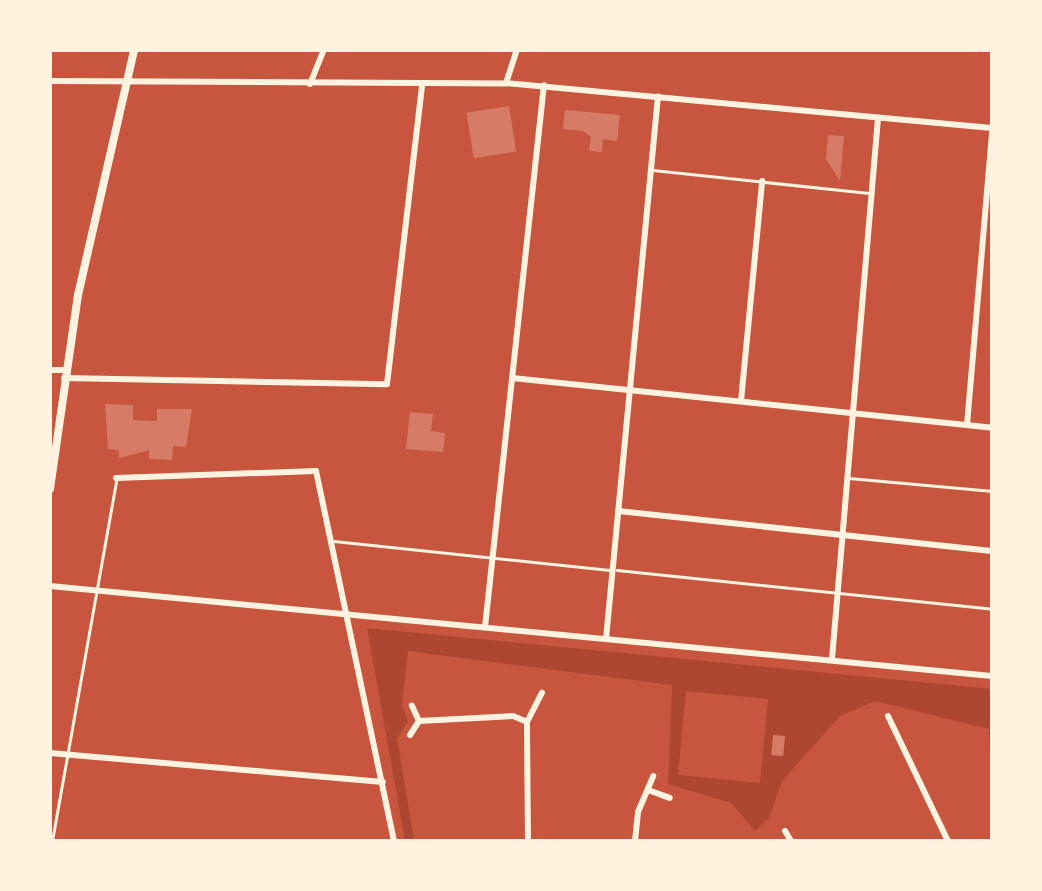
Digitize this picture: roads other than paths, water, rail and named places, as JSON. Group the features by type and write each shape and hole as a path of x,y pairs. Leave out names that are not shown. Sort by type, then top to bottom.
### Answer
{"street":[{"path":"50,490 64,374 124,81 134,50"},
{"path":"310,84 324,50"},
{"path":"506,83 517,50"},
{"path":"50,81 544,85 992,131 967,425"},
{"path":"50,370 64,374 387,384 422,85"},
{"path":"485,627 544,85"},
{"path":"606,639 658,96"},
{"path":"832,660 878,118"},
{"path":"741,401 762,182"},
{"path":"980,268 992,269"},
{"path":"512,378 992,428"},
{"path":"116,478 316,470 394,841"},
{"path":"618,510 992,551"},
{"path":"50,586 992,676"},
{"path":"528,841 527,722 542,693"},
{"path":"412,706 419,720"},
{"path":"419,720 513,716 527,722"},
{"path":"888,716 948,841"},
{"path":"410,735 419,720"},
{"path":"886,742 898,737"},
{"path":"50,753 383,782"},
{"path":"635,841 653,776"},
{"path":"647,789 670,798"},
{"path":"785,830 791,841"}],"lane":[{"path":"651,170 872,193"},
{"path":"52,841 116,478"},
{"path":"848,478 992,491"},
{"path":"332,540 992,609"}]}
